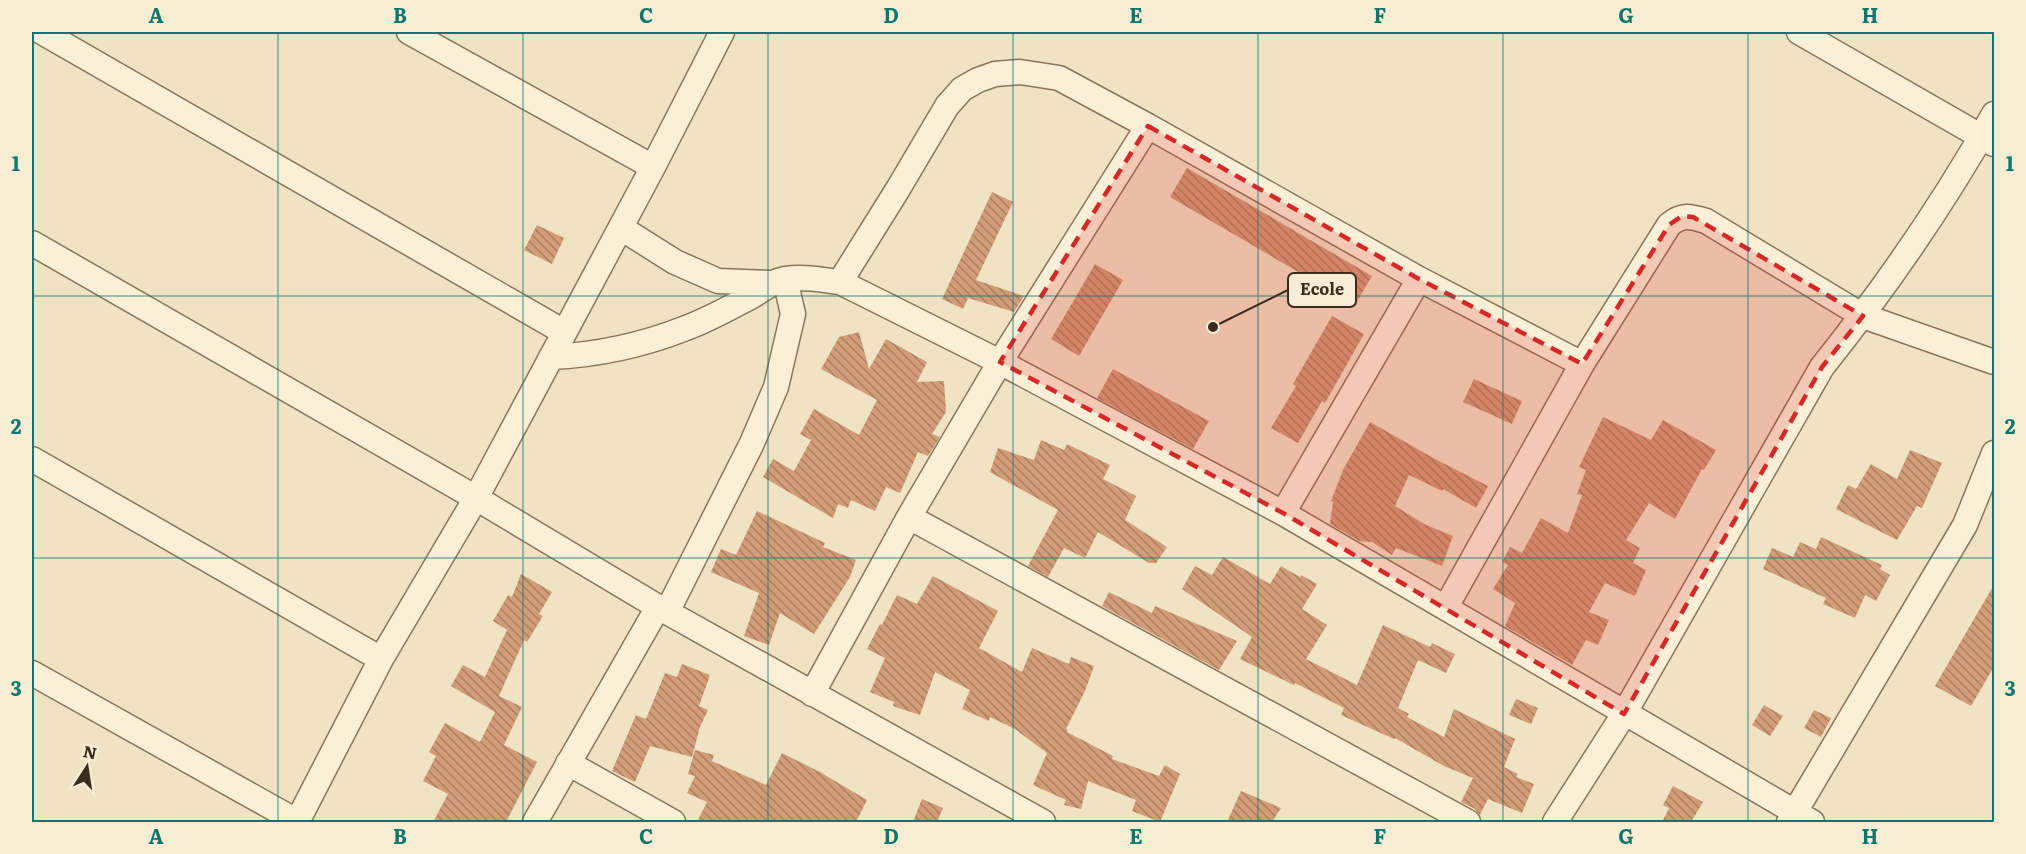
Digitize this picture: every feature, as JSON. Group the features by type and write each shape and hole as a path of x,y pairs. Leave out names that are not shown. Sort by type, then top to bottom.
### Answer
{"street":[{"path":"42,32 564,332"},
{"path":"409,32 653,167"},
{"path":"32,673 297,822 381,659 476,498 621,228 722,32"},
{"path":"1799,32 1988,140"},
{"path":"840,282 947,106 962,89 978,80 995,74 1020,72 1059,78 1419,279 1582,364"},
{"path":"1555,822 1624,714 1822,367 1863,315 1988,140 1995,114"},
{"path":"812,694 909,517 1000,362 1148,126"},
{"path":"1446,607 1582,364 1669,225 1682,216 1706,221 1863,315 1995,362"},
{"path":"621,228 675,262 718,281 815,279 840,282 1000,362 1283,513 1446,607 1798,819 1965,525 1995,453"},
{"path":"32,243 476,498 662,610 1043,822"},
{"path":"1283,513 1419,279"},
{"path":"550,357 578,356 621,347 686,328 778,281"},
{"path":"535,822 568,763 662,610 752,443 776,387 793,314 778,281"},
{"path":"32,459 381,659"},
{"path":"909,517 1468,822"},
{"path":"568,763 673,822"}],"highlighted area":[{"path":"1148,126 1419,279 1582,364 1669,225 1682,216 1693,217 1863,316 1822,367 1624,714 1283,513 1000,362"}],"building":[{"path":"1187,168 1372,276 1355,305 1170,197"},
{"path":"992,192 1013,202 976,280 1024,296 1014,312 968,298 963,309 942,299"},
{"path":"537,225 564,238 552,264 524,250"},
{"path":"1095,264 1123,280 1079,356 1051,339"},
{"path":"1332,316 1364,334 1325,403 1322,401 1298,443 1271,428 1296,386 1293,384"},
{"path":"859,332 869,369 886,339 927,362 917,382 944,381 946,412 932,434 940,437 928,456 918,452 900,493 886,487 875,511 851,500 848,508 838,504 833,518 763,477 773,459 794,471 811,440 800,434 814,409 859,435 877,400 821,369 839,337"},
{"path":"1113,369 1209,421 1193,449 1097,398"},
{"path":"1474,379 1522,401 1512,424 1463,402"},
{"path":"1603,417 1651,440 1663,420 1716,450 1704,470 1702,469 1675,519 1649,503 1626,540 1640,548 1633,563 1646,570 1635,596 1605,583 1589,612 1609,620 1598,645 1586,640 1572,665 1505,626 1515,603 1493,589 1508,565 1502,562 1510,547 1522,553 1541,518 1568,533 1582,495 1577,494 1586,470 1579,467"},
{"path":"1370,422 1488,486 1476,508 1443,489 1442,491 1409,475 1395,506 1424,524 1453,536 1442,566 1396,548 1392,555 1372,542 1359,541 1330,524 1333,502 1331,501 1343,470"},
{"path":"1041,440 1064,450 1067,444 1110,465 1103,479 1136,496 1125,520 1167,547 1156,563 1149,563 1098,532 1085,558 1064,548 1048,577 1028,566 1058,510 990,472 998,448 1034,460"},
{"path":"1910,450 1942,463 1922,508 1917,506 1897,540 1836,509 1848,485 1856,489 1871,464 1897,479"},
{"path":"757,511 825,543 823,547 856,560 850,577 814,634 780,613 769,645 744,636 759,593 711,572 721,549 736,555"},
{"path":"1821,537 1882,565 1880,569 1890,575 1876,601 1865,595 1855,618 1823,604 1826,598 1763,569 1772,548 1793,557 1800,542 1816,549"},
{"path":"1223,557 1270,584 1281,566 1317,584 1302,609 1327,625 1306,659 1357,685 1383,625 1430,647 1432,643 1455,654 1446,673 1418,660 1398,708 1409,714 1407,717 1444,737 1454,709 1515,739 1504,767 1518,774 1516,777 1534,784 1522,813 1488,799 1480,815 1475,809 1461,802 1473,778 1444,766 1395,738 1341,715 1344,708 1240,659 1252,637 1182,589 1195,566 1212,575"},
{"path":"521,574 552,592 539,614 543,616 527,642 524,640 499,696 522,707 504,745 537,762 506,822 433,822 448,794 423,781 436,756 429,752 445,723 480,742 495,712 451,686 463,665 485,677 507,630 493,621 508,595 512,597"},
{"path":"933,576 998,611 979,648 1022,672 1032,648 1069,664 1071,657 1094,666 1085,691 1066,729 1067,732 1113,756 1112,759 1159,776 1165,765 1180,774 1160,822 1132,811 1136,800 1088,781 1081,809 1064,805 1066,800 1033,785 1047,753 1015,729 990,717 989,721 962,709 970,690 935,672 920,715 893,706 894,702 870,692 885,658 867,649 880,624 882,625 897,595 917,604"},
{"path":"1995,583 1995,665 1971,706 1935,686"},
{"path":"1109,592 1152,613 1155,606 1237,641 1219,670 1102,606"},
{"path":"682,664 710,675 699,706 708,710 700,727 692,757 650,746 635,782 612,771 636,715 646,719 665,673 677,677"},
{"path":"1516,699 1538,708 1531,724 1509,715"},
{"path":"1764,705 1783,716 1770,736 1752,725"},
{"path":"1814,710 1831,718 1821,737 1804,728"},
{"path":"695,750 714,755 712,761 766,785 782,753 867,800 856,822 697,822 707,802 687,793 695,776 688,774"},
{"path":"1673,786 1703,802 1691,822 1662,822 1669,808 1663,805"},
{"path":"1241,791 1281,808 1272,822 1227,822"},
{"path":"922,799 943,808 937,822 913,822"}],"place":[{"name":"Ecole","path":"1213,327"}]}
